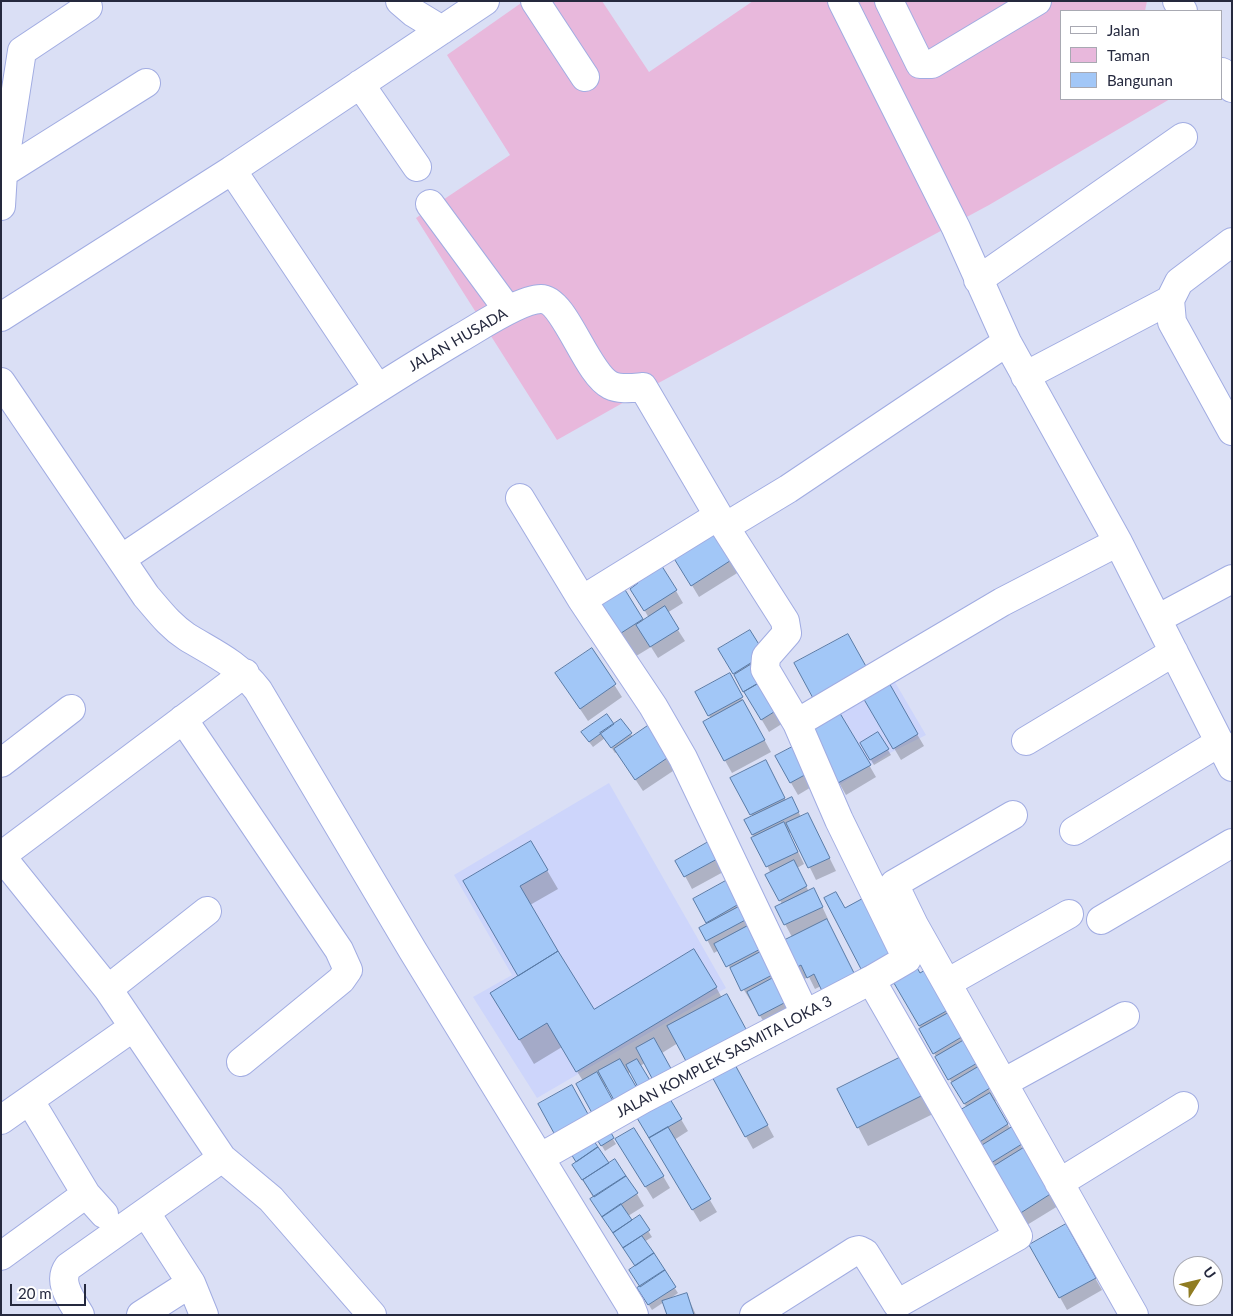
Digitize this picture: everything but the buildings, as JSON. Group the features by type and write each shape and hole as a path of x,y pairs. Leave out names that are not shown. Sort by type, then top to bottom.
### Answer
{"street":[{"path":"400,1 414,13 442,30"},
{"path":"1,317 232,170 485,1"},
{"path":"535,1 585,77"},
{"path":"842,1 956,228 978,280 1024,376 1118,542 1232,767"},
{"path":"889,1 920,64 925,66 932,64 1037,1"},
{"path":"1,206 3,173 22,51 88,7"},
{"path":"1223,74 1232,88"},
{"path":"3,173 146,83"},
{"path":"360,84 417,167"},
{"path":"978,280 1183,137"},
{"path":"232,170 377,387"},
{"path":"430,204 508,310"},
{"path":"1232,242 1179,282 1171,311 1224,401 1232,431"},
{"name":"JALAN HUSADA","path":"121,559 377,387 508,310 539,298 547,300 556,309 597,372 608,384 621,388 643,388 722,522"},
{"path":"1024,376 1171,311"},
{"path":"582,600 722,522 788,489 1007,342"},
{"path":"1,382 146,596 169,623 245,673 258,690 413,951 541,1157 630,1305 634,1315"},
{"path":"520,498 582,600 653,706 683,758 805,1014"},
{"path":"722,522 785,621 787,633 766,657 765,669 797,723 1002,602 1118,542"},
{"path":"1157,619 1232,579"},
{"path":"1026,741 1174,652"},
{"path":"245,673 1,856 8,878 108,989 132,1028 222,1158 271,1199 372,1315"},
{"path":"1,763 71,709"},
{"path":"183,719 339,950 348,970 341,980 241,1062"},
{"name":"JALAN KOMPLEK SASMITA LOKA 3","path":"541,1157 643,1099 871,980 907,959 839,820 797,723"},
{"path":"1074,831 1220,742"},
{"path":"1013,815 894,884 946,983 1134,1315"},
{"path":"1101,920 1232,843"},
{"path":"108,989 207,911"},
{"path":"946,983 1069,914"},
{"path":"754,1315 855,1251 859,1250 865,1254 897,1304 1018,1236 871,980"},
{"path":"1002,1083 1125,1016"},
{"path":"1,1120 132,1028"},
{"path":"30,1101 86,1194 104,1214"},
{"path":"1059,1183 1184,1106"},
{"path":"80,1315 67,1293 65,1271 72,1264 222,1158"},
{"path":"1,1256 86,1194"},
{"path":"146,1213 191,1284 204,1315"},
{"path":"141,1315 191,1284"}],"shaded area":[{"path":"889,672 926,735 888,754 838,786 803,727"},
{"path":"609,783 726,988 537,1098 473,997 512,975 454,875"}],"green space":[{"path":"524,1 602,1 649,72 753,1 1147,1 1145,10 1060,10 1060,100 1168,100 989,205 651,387 557,440 416,218 510,155 447,55"}]}
